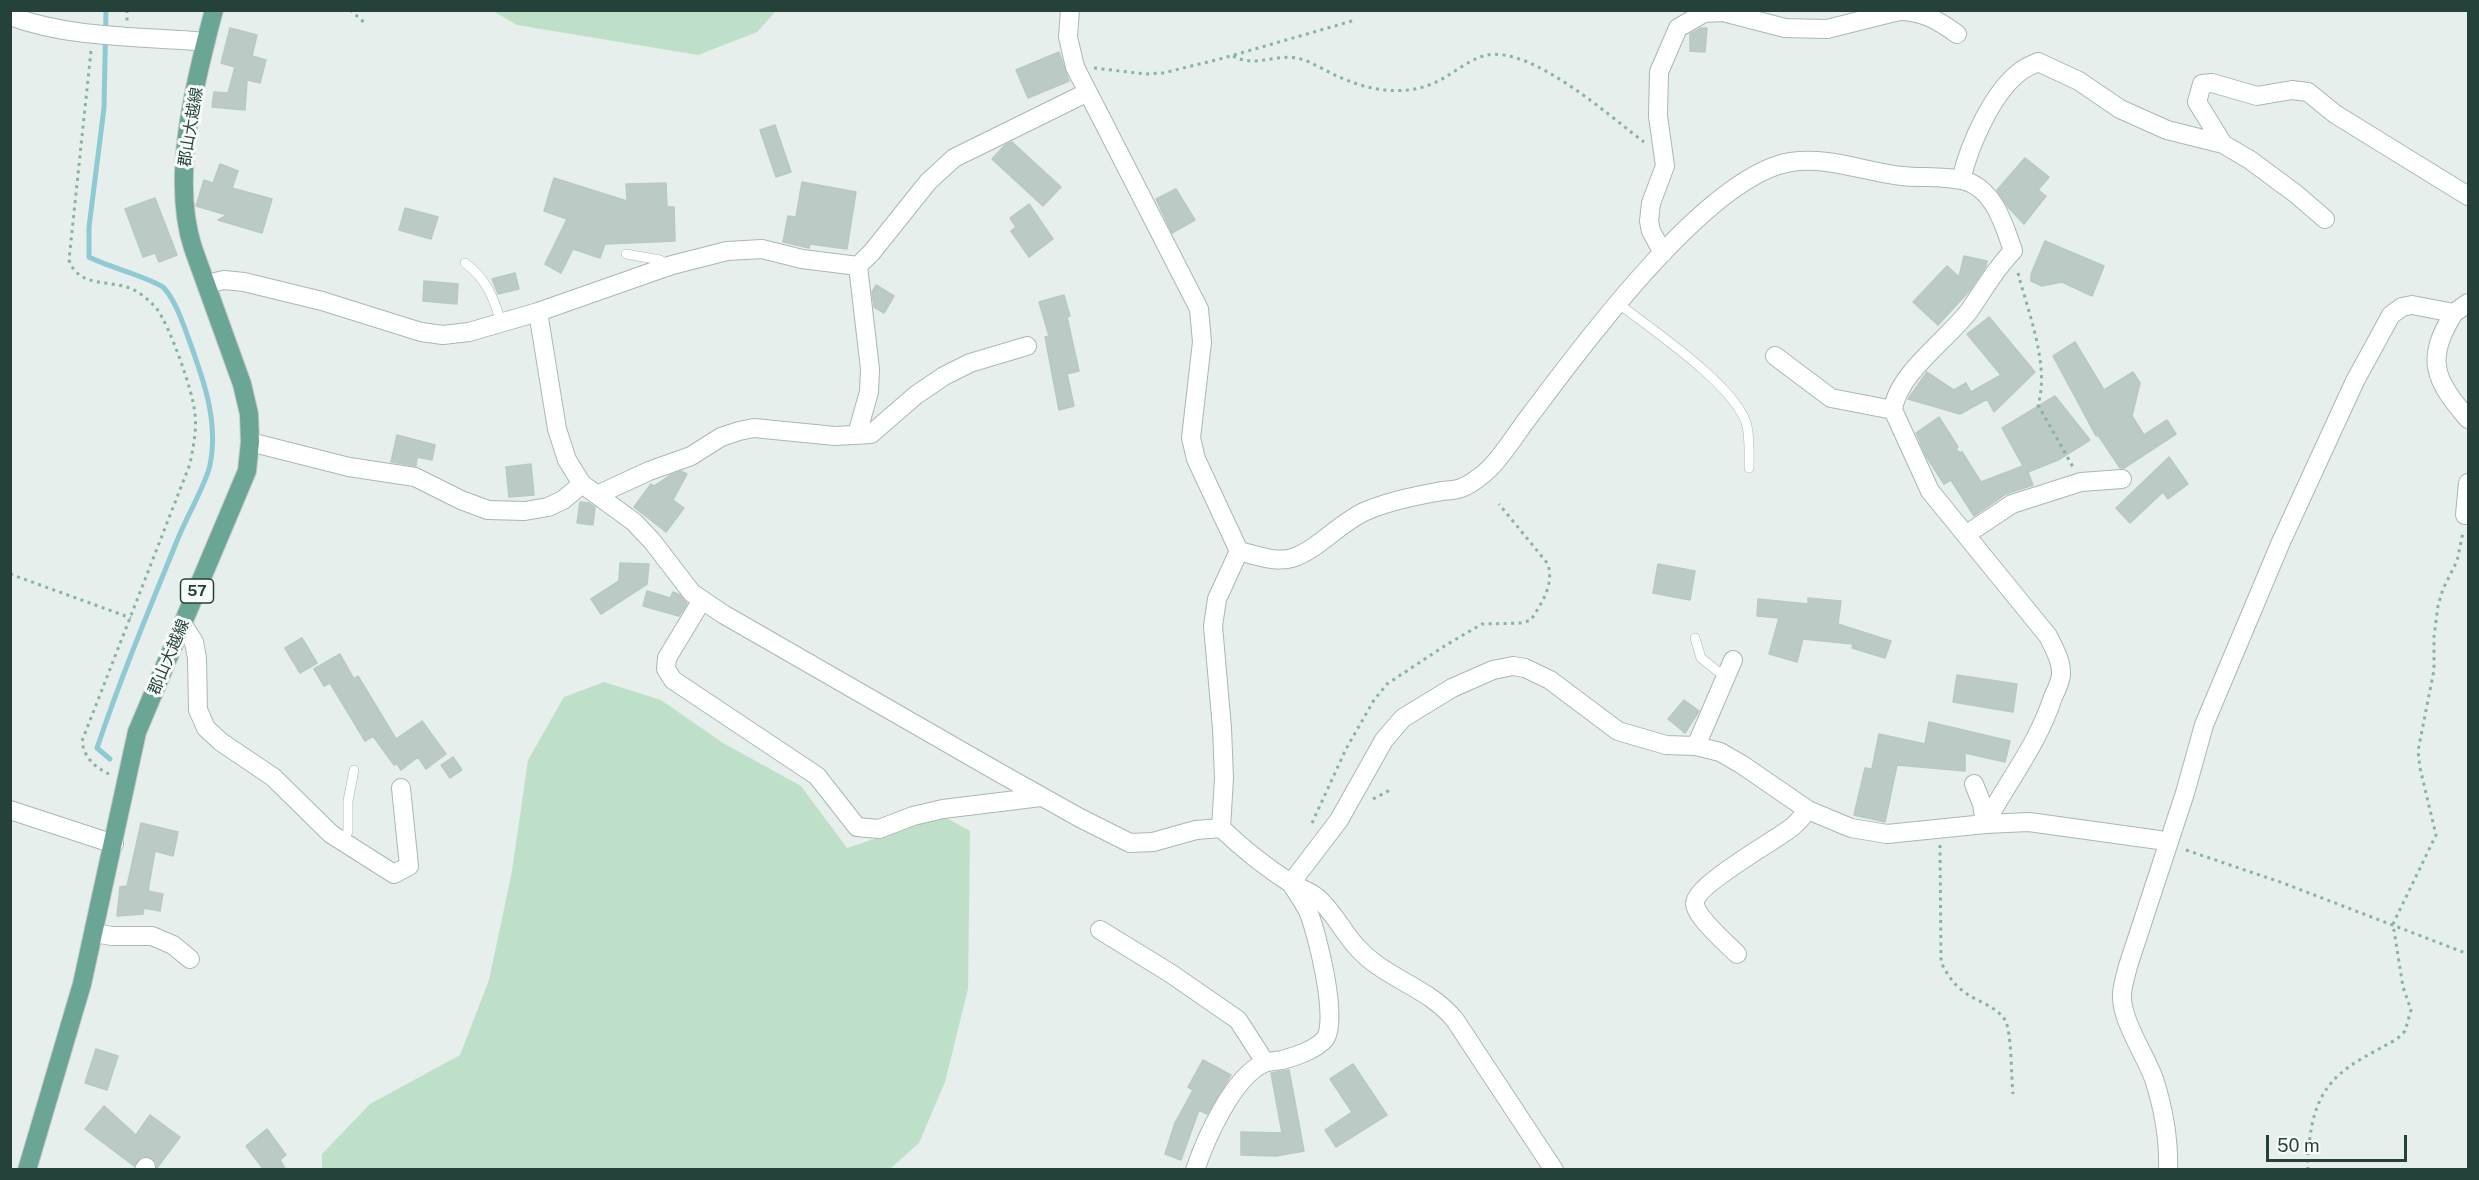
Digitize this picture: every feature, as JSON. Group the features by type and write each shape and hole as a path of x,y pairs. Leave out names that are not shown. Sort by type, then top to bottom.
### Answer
{"main road":[{"name":"郡山大越線","path":"27,1170 71,1025 94,933 137,732 247,471 250,442 249,414 242,384 185,226 183,202 184,154 214,10"}],"street":[{"path":"1068,11 1068,38 1075,67 1086,93 1198,309 1202,342 1191,438 1196,459 1239,551 1217,599 1213,627 1224,778 1221,828"},
{"path":"1663,253 1651,231 1649,221 1651,203 1665,166 1658,116 1659,72 1675,33 1689,20 1704,13 1724,12 1785,28 1827,29 1889,12 1908,11 1934,18 1957,34"},
{"path":"10,16 51,29 96,35 206,42"},
{"path":"1961,180 1966,159 2000,92 2021,71 2038,62 2079,81 2120,109 2167,130 2223,144 2260,166 2325,219"},
{"path":"2223,144 2197,102 2202,84 2212,83 2257,96 2292,90 2308,92 2335,114 2469,196"},
{"path":"858,266 928,182 954,158 1086,93"},
{"path":"1239,551 1284,560 1295,557 1366,511 1436,492 1462,488 1489,470 1619,304 1663,253 1706,210 1744,182 1767,169 1808,160 1902,176 1961,180 1975,185 1986,193 2005,225 2013,251 2002,262 1967,313 1913,372 1900,390 1893,410 1930,491 2048,636 2059,662 2061,676 2046,718 2023,764 2003,791 1985,824"},
{"path":"206,284 224,280 244,282 322,301 421,332 443,335 469,332 501,323 672,266 727,251 762,249 802,260 858,266"},
{"path":"857,434 869,392 870,369 858,266"},
{"path":"2168,1170 2169,1155 2164,1121 2154,1079 2123,1008 2122,993 2128,966 2185,793 2204,725 2281,542 2355,381 2391,315 2402,307 2412,304 2461,308"},
{"path":"2461,308 2444,329 2436,370 2443,388 2469,419"},
{"path":"538,312 557,429 567,460 582,484 634,522 652,541 692,593 723,614 1041,796 1130,843 1153,842 1196,830 1221,828 1250,855 1291,884 1309,891 1321,900 1356,948 1378,966 1443,1005 1554,1170"},
{"path":"597,495 649,471 691,456 721,437 739,430 754,428 835,436 871,434 916,395 944,376 970,363 1027,346"},
{"path":"1775,356 1831,398 1893,410"},
{"path":"250,442 350,467 415,477 461,500 488,510 525,511 548,507 563,500 582,484"},
{"path":"1966,534 2012,504 2081,482 2122,479"},
{"path":"2465,515 2469,483"},
{"path":"702,600 668,658 666,669 673,680 817,776 857,827 879,829 913,816 943,809 1041,796"},
{"path":"183,625 194,642 197,658 198,710 206,728 221,742 273,777 344,843 394,874 409,866 401,788"},
{"path":"1696,746 1732,660"},
{"path":"1291,884 1339,820 1384,740 1403,718 1452,688 1493,670 1513,666 1525,668 1550,680 1607,724 1629,736 1666,746 1696,746 1720,752 1808,810 1851,828 1887,834 2029,822 2168,843"},
{"path":"1974,784 1982,804 1985,824"},
{"path":"10,810 114,844"},
{"path":"1737,954 1700,914 1695,906 1696,899 1708,885 1791,828 1808,810"},
{"path":"1195,1170 1216,1122 1238,1086 1249,1073 1265,1062 1302,1053 1318,1045 1328,1035 1330,1005 1325,977 1308,911 1291,884"},
{"path":"1100,930 1170,973 1238,1020 1265,1062"},
{"path":"94,933 112,936 152,936 173,945 190,959"}],"lane":[{"path":"626,254 660,260 672,266"},
{"path":"465,263 483,280 495,301 501,323"},
{"path":"1619,304 1702,369 1735,402 1747,426 1749,468"},
{"path":"1695,638 1701,658 1725,677"},
{"path":"344,843 348,831 348,801 354,770"}],"path":[{"path":"350,10 366,24"},
{"path":"1075,67 1118,69 1145,74 1163,73 1233,56 1352,21"},
{"path":"96,35 69,260 72,269 80,276 90,281 133,290 157,310 176,352 195,412 196,436 190,464 82,741 83,751 96,768 127,781"},
{"path":"1233,56 1244,62 1285,56 1304,60 1364,87 1387,90 1428,86 1486,55 1505,56 1528,62 1559,79 1664,158"},
{"path":"2013,251 2042,367 2043,389 2038,405 2081,482"},
{"path":"1309,828 1346,749 1374,700 1387,684 1482,624 1522,623 1531,620 1548,591 1551,575 1548,564 1499,504"},
{"path":"2308,1170 2312,1122 2319,1100 2338,1073 2397,1039 2404,1031 2411,1010 2403,987 2393,924 2436,835 2418,751 2434,670 2434,636 2438,606 2443,589 2457,561 2465,515"},
{"path":"10,573 131,618"},
{"path":"1939,828 1941,962 1946,974 1956,985 2004,1019 2010,1033 2013,1094"},
{"path":"2168,843 2393,924 2469,954"}],"green space":[{"path":"493,11 776,11 757,32 698,55 517,25"},
{"path":"604,682 661,700 723,743 801,786 847,848 943,816 970,831 968,989 945,1082 919,1143 890,1169 322,1170 322,1154 370,1104 460,1055 489,980 512,871 528,760 564,697"}],"building":[{"path":"230,28 257,35 252,56 266,60 260,83 247,80 245,110 212,107 214,92 228,93 235,67 221,63"},
{"path":"1701,28 1707,28 1705,52 1690,51 1690,34"},
{"path":"1059,52 1069,81 1028,98 1016,70"},
{"path":"775,125 791,172 776,177 760,130"},
{"path":"1012,142 1061,187 1043,206 992,159 1005,145"},
{"path":"2025,158 2049,177 2038,190 2046,196 2024,224 2008,207 1997,190"},
{"path":"220,164 238,171 232,188 272,199 262,233 218,220 227,215 196,206 204,180 213,183"},
{"path":"554,178 627,201 626,184 666,183 667,207 674,207 675,241 605,244 600,258 573,249 561,273 545,264 567,219 544,211"},
{"path":"802,182 856,192 847,249 810,244 809,248 783,242 788,216 796,217"},
{"path":"1176,189 1195,220 1172,233 1156,199"},
{"path":"155,198 177,255 159,262 155,253 143,257 125,209"},
{"path":"1029,204 1053,239 1029,257 1011,231 1016,227 1010,218"},
{"path":"405,208 438,217 431,239 399,230"},
{"path":"2045,241 2104,266 2092,296 2062,282 2042,286 2031,281 2031,274"},
{"path":"1964,256 1987,261 1986,266 1970,290 1938,325 1913,302 1947,266 1959,277"},
{"path":"515,273 519,289 498,294 492,279"},
{"path":"424,281 458,284 457,304 423,301"},
{"path":"876,285 894,296 884,313 874,307 872,292"},
{"path":"1064,295 1070,316 1067,317 1079,371 1067,374 1074,406 1059,410 1045,337 1049,336 1039,302"},
{"path":"1989,317 2035,372 1994,412 1987,399 1960,414 1908,399 1927,372 1954,390 1966,383 1971,392 2001,375 1967,334"},
{"path":"2075,342 2104,390 2133,372 2140,383 2132,416 2144,435 2167,420 2176,434 2124,468 2120,468 2098,435 2096,436 2053,356"},
{"path":"2055,396 2090,440 2058,460 2028,472 2033,485 2006,494 1974,516 1951,480 1944,484 1926,456 1916,433 1939,417 1958,447 1956,449 1962,452 1981,482 2023,466 2002,428"},
{"path":"397,435 435,445 432,460 417,457 416,466 391,462"},
{"path":"2169,457 2188,484 2168,499 2163,492 2130,523 2116,508"},
{"path":"531,464 534,495 509,497 506,467"},
{"path":"681,471 687,474 673,500 684,508 666,532 634,507 651,484 654,486"},
{"path":"580,502 589,503 595,507 593,525 577,523"},
{"path":"620,563 649,564 647,584 601,614 591,599 619,581"},
{"path":"1658,564 1695,571 1690,600 1653,593"},
{"path":"647,591 670,598 673,592 680,595 687,604 679,616 643,606"},
{"path":"1808,598 1841,601 1838,624 1891,641 1885,658 1852,648 1853,644 1803,639 1797,662 1769,654 1779,618 1757,616 1758,599 1808,604"},
{"path":"302,638 317,663 300,673 285,648"},
{"path":"340,654 354,679 358,676 396,739 422,721 446,754 426,769 418,757 401,770 397,764 394,765 373,736 365,741 330,683 324,686 314,669"},
{"path":"1957,675 2017,684 2013,712 1953,702"},
{"path":"1684,700 1699,711 1685,733 1668,719"},
{"path":"1929,722 2010,741 2005,762 1965,753 1965,771 1897,765 1885,822 1854,815 1865,768 1872,769 1879,734 1925,744"},
{"path":"453,757 462,770 450,778 441,765"},
{"path":"141,823 178,832 173,856 155,851 148,891 163,894 160,911 144,908 143,914 117,916 120,887 127,886"},
{"path":"96,1049 118,1056 107,1090 85,1083"},
{"path":"1203,1060 1231,1075 1207,1114 1199,1110 1181,1160 1165,1154 1175,1123 1193,1090 1188,1087"},
{"path":"1353,1064 1387,1115 1336,1147 1325,1130 1352,1112 1330,1079"},
{"path":"1289,1070 1304,1151 1276,1156 1241,1155 1241,1132 1282,1133 1271,1073"},
{"path":"104,1106 136,1135 150,1115 180,1137 157,1168 156,1162 147,1156 141,1157 134,1166 85,1129"},
{"path":"267,1129 286,1155 280,1160 286,1170 264,1170 246,1146"}],"waterway":[{"path":"106,10 104,108 89,227 89,257 159,284 168,293 181,318 199,368 208,400 212,432 208,473 179,536 97,748 110,759"}]}
